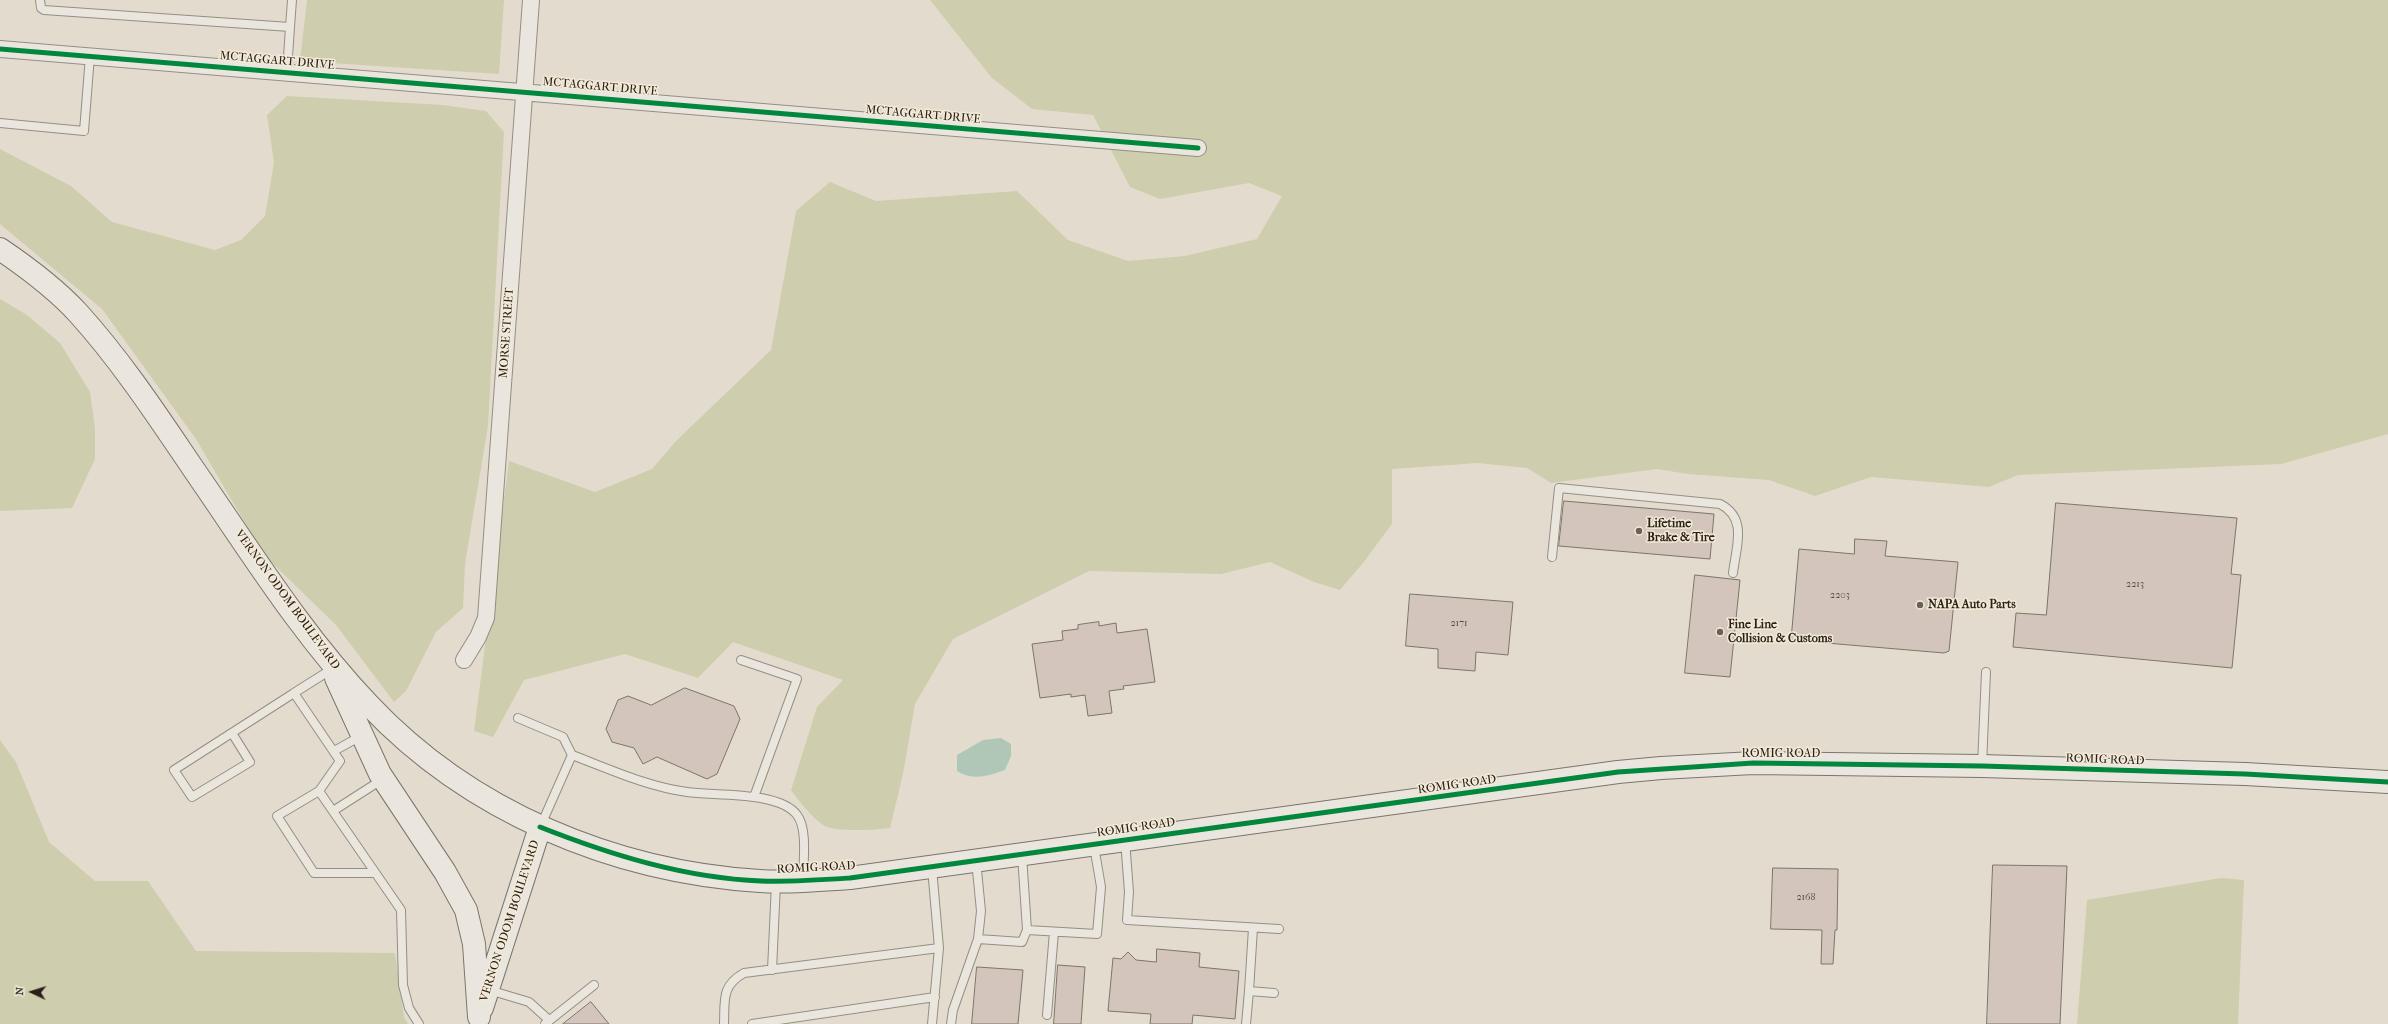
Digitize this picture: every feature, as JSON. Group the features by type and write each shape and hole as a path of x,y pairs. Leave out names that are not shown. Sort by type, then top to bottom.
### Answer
{"street":[{"name":"MORSE STREET","path":"464,660 478,637 486,618 531,0"},
{"name":"MCTAGGART DRIVE","path":"0,48 1198,148"},
{"name":"VERNON ODOM BOULEVARD","path":"0,249 35,273 77,312 135,383 283,599 330,664 368,705 406,740 468,787 505,810 540,827 478,1021"},
{"path":"330,664 383,779 445,872 466,910 474,944 478,1021"},
{"name":"ROMIG ROAD","path":"540,827 614,854 687,872 761,881 803,881 850,878 1022,853 1640,770 1753,763 1982,766 2245,774 2388,782"}],"lane":[{"path":"40,0 41,8 44,10 290,27"},
{"path":"287,72 292,0"},
{"path":"0,122 84,130 90,56"},
{"path":"1552,557 1559,488 1724,506 1735,515 1738,521 1739,529 1733,573"},
{"path":"741,660 797,679 754,797"},
{"path":"232,732 250,762 192,797 174,770 232,732 294,693 330,664"},
{"path":"1982,766 1986,672"},
{"path":"294,693 340,761 319,791 277,816 314,873 375,873"},
{"path":"518,718 563,737 572,755 639,780 687,792 754,797 790,807 798,816 803,827 803,881"},
{"path":"334,751 362,736"},
{"path":"540,827 572,755"},
{"path":"333,811 383,779"},
{"path":"319,791 401,910 403,985 409,1008 419,1024"},
{"path":"1125,839 1129,892 1127,920 1279,929"},
{"path":"1027,930 1097,934 1101,887 1094,844"},
{"path":"978,939 1022,942 1027,930 1022,853"},
{"path":"952,1024 953,1010 978,939 981,911 976,860"},
{"path":"931,866 939,948 932,1024"},
{"path":"772,970 776,881"},
{"path":"1246,1024 1253,928"},
{"path":"1048,1015 1054,932"},
{"path":"724,1024 726,995 732,980 744,973 939,948"},
{"path":"488,990 529,1002 547,1022 594,985"},
{"path":"1249,991 1274,993"},
{"path":"752,1024 934,997"}],"shaded area":[{"path":"307,0 504,0 499,74 300,61"},
{"path":"930,0 2388,0 2388,434 2281,464 2018,475 1989,487 1871,477 1815,496 1769,480 1688,474 1657,469 1551,483 1527,468 1478,463 1392,469 1392,524 1363,563 1340,590 1314,582 1270,562 1221,574 1089,571 953,639 915,704 903,774 890,828 847,830 830,828 811,815 791,790 817,707 843,680 733,642 698,678 625,654 524,680 493,737 474,731 509,461 595,492 652,469 676,441 771,350 796,211 830,182 876,201 1017,191 1068,240 1128,261 1185,256 1257,239 1282,196 1249,183 1160,199 1130,187 1093,115 1032,109 992,78"},
{"path":"287,96 443,105 486,111 504,132 488,426 465,564 463,608 436,632 406,691 394,702 336,625 263,554 196,439 102,309 0,224 0,149 71,186 112,222 215,250 241,240 265,216 274,162 267,115"},
{"path":"0,299 27,315 60,343 90,392 95,428 95,459 72,508 0,511"},
{"path":"1001,738 1011,744 1011,756 1005,770 986,776 975,777 957,771 957,755 983,740"},
{"path":"0,740 16,762 49,842 95,881 148,881 196,951 395,953 404,1017 408,1024 0,1024"},
{"path":"2221,878 2244,880 2238,1024 2077,1024 2087,900"}],"building":[{"path":"1564,501 1714,514 1710,559 1559,546"},
{"path":"2056,503 2237,518 2231,574 2241,575 2232,668 2013,647 2016,613 2046,615"},
{"path":"1855,539 1887,541 1885,556 1958,562 1949,651 1944,653 1791,640 1799,549 1854,554"},
{"path":"1695,575 1740,580 1730,677 1685,673"},
{"path":"1410,594 1513,602 1508,655 1476,652 1475,671 1438,668 1438,649 1406,646"},
{"path":"1099,622 1099,626 1116,623 1117,633 1147,629 1155,682 1123,686 1124,689 1109,691 1112,713 1088,716 1085,695 1071,697 1071,694 1040,698 1032,644 1063,640 1062,631 1078,629 1078,625"},
{"path":"685,688 734,706 740,719 717,774 707,779 657,757 643,764 634,748 612,742 606,729 618,700 628,696 651,705"},
{"path":"1993,865 2067,866 2060,1024 1987,1024"},
{"path":"1773,868 1838,869 1837,930 1835,930 1833,964 1821,964 1822,930 1771,929"},
{"path":"1157,949 1200,953 1199,967 1239,971 1235,1019 1193,1015 1192,1024 1150,1024 1151,1014 1108,1011 1113,958 1121,959 1128,952 1136,960 1156,962"},
{"path":"1058,965 1085,967 1081,1024 1054,1024"},
{"path":"977,967 1023,970 1018,1024 972,1024"},
{"path":"591,1002 609,1024 563,1024"}],"cycle path":[{"path":"0,49 1198,148"},
{"path":"540,827 621,856 676,870 733,879 794,881 850,878 1618,772 1753,763 1982,766 2245,774 2388,782"}],"place":[{"name":"Lifetime Brake & Tire","path":"1639,531"},
{"name":"NAPA Auto Parts","path":"1920,605"},
{"name":"Fine Line Collision & Customs","path":"1720,632"}]}
